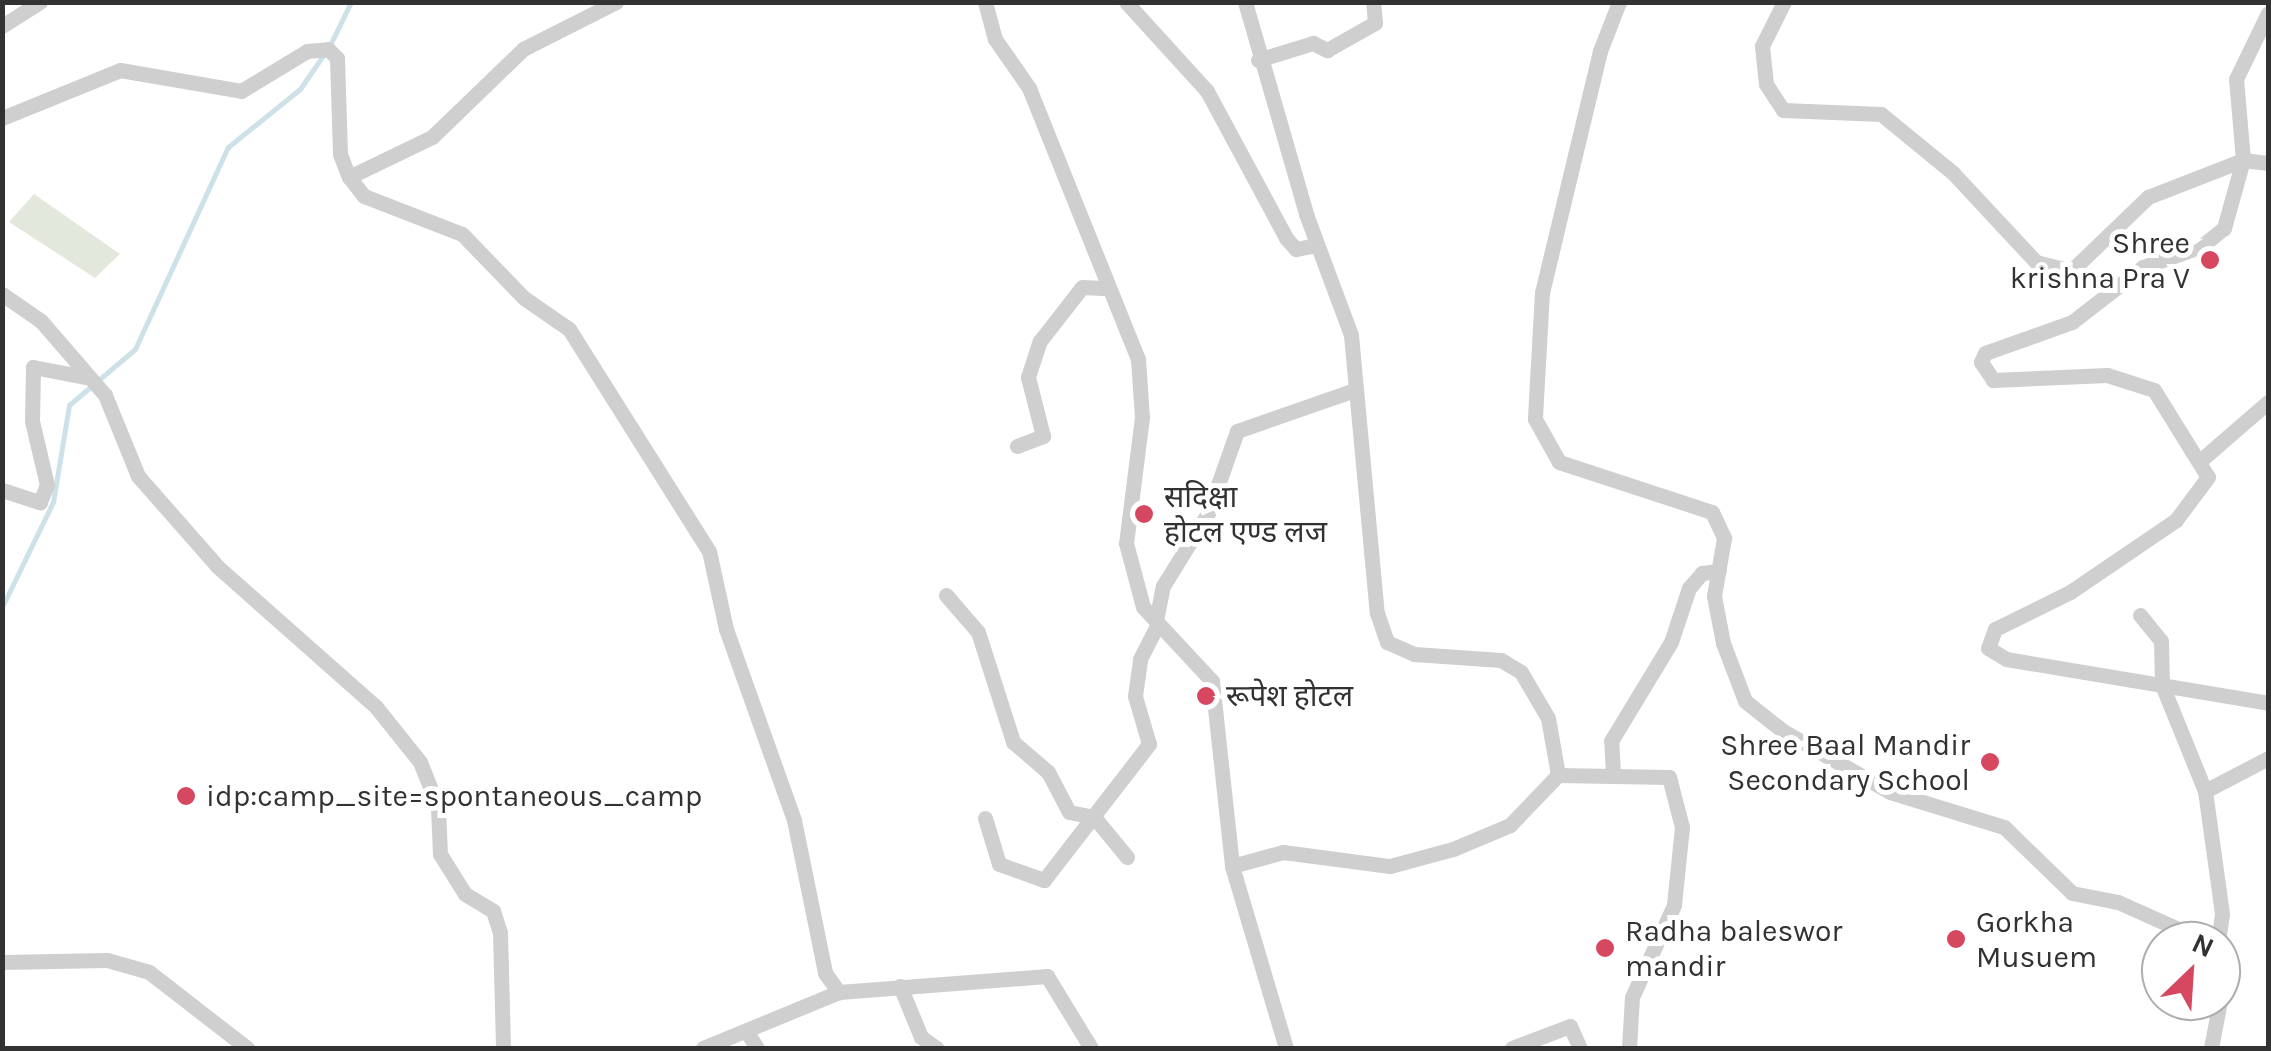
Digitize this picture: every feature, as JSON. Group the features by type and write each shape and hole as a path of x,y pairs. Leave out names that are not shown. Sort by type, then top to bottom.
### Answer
{"street":[{"path":"2,26 40,2"},
{"path":"349,177 432,137 523,50 616,2"},
{"path":"985,2 995,39 1029,88 1103,288 1138,359 1142,418 1126,543 1143,607 1212,681 1232,866 1286,1048"},
{"path":"1126,2 1208,90 1286,238 1296,249 1316,244"},
{"path":"1245,2 1258,60 1316,244 1351,334 1376,612 1387,642 1414,654 1502,660 1521,672 1548,718 1558,776"},
{"path":"1258,60 1313,43 1327,50 1375,23 1373,2"},
{"path":"1620,2 1600,51 1542,292 1534,420 1558,462 1712,512 1724,538 1714,596 1723,643 1745,702 1890,792 2004,827 2072,893 2118,902 2160,921"},
{"path":"1784,2 1762,46 1766,84 1783,110 1881,114 2053,270 2071,271 2148,197 2243,160 2268,162"},
{"path":"2268,13 2236,79 2243,160 2224,228 2202,246 2143,267 2072,322 1985,353 1981,362 1994,380 2056,373 2140,384 2154,390 2208,476 2202,494 2176,520 1986,640 2006,659 2268,703"},
{"path":"2,118 120,70 241,91 307,50 328,49 340,71 336,112 349,177 364,196 462,234 524,298 551,311 672,484 710,551 726,629 794,820 824,973 839,992"},
{"path":"1017,446 1043,436 1028,377 1040,341 1082,287 1103,288"},
{"path":"2,294 41,320 105,395 138,476 218,567 376,707 420,762 438,807 440,854 464,894 493,911 500,932 504,1048"},
{"path":"2,490 40,502 47,485 32,421 32,367 86,377"},
{"path":"985,818 999,864 1044,880 1149,744 1135,696 1140,659 1156,623 1164,586 1208,514 1218,467 1237,432 1355,390"},
{"path":"2201,460 2268,402"},
{"path":"1613,774 1612,741 1671,642 1690,588 1702,573 1719,571"},
{"path":"946,594 978,632 1013,742 1048,772 1070,812 1094,817 1127,857"},
{"path":"2140,615 2161,642 2162,685 2205,791 2221,921"},
{"path":"2205,791 2268,758"},
{"path":"1232,866 1282,852 1390,866 1454,850 1510,825 1558,776 1669,777 1682,827 1674,905 1632,998 1629,1048"},
{"path":"2,962 107,960 149,972 246,1048"},
{"path":"703,1048 839,992 1047,976 1091,1048"},
{"path":"900,986 921,1036 936,1048"},
{"path":"2211,1048 2217,1021"},
{"path":"1512,1048 1570,1026 1580,1048"},
{"path":"746,1031 757,1048"}],"shaded area":[{"path":"34,194 120,254 95,278 9,222"}],"waterway":[{"path":"330,45 351,2"},
{"path":"2,607 53,502 69,405 135,349 228,147 300,89 324,54"}],"place":[{"name":"Shree krishna Pra V","path":"2210,260"},
{"name":"सदिक्षा होटल एण्ड लज","path":"1144,514"},
{"name":"रूपेश होटल","path":"1206,696"},
{"name":"Shree Baal Mandir Secondary School","path":"1990,762"},
{"name":"idp:camp_site=spontaneous_camp","path":"186,796"},
{"name":"Gorkha Musuem","path":"1956,939"},
{"name":"Radha baleswor mandir","path":"1605,948"}]}
